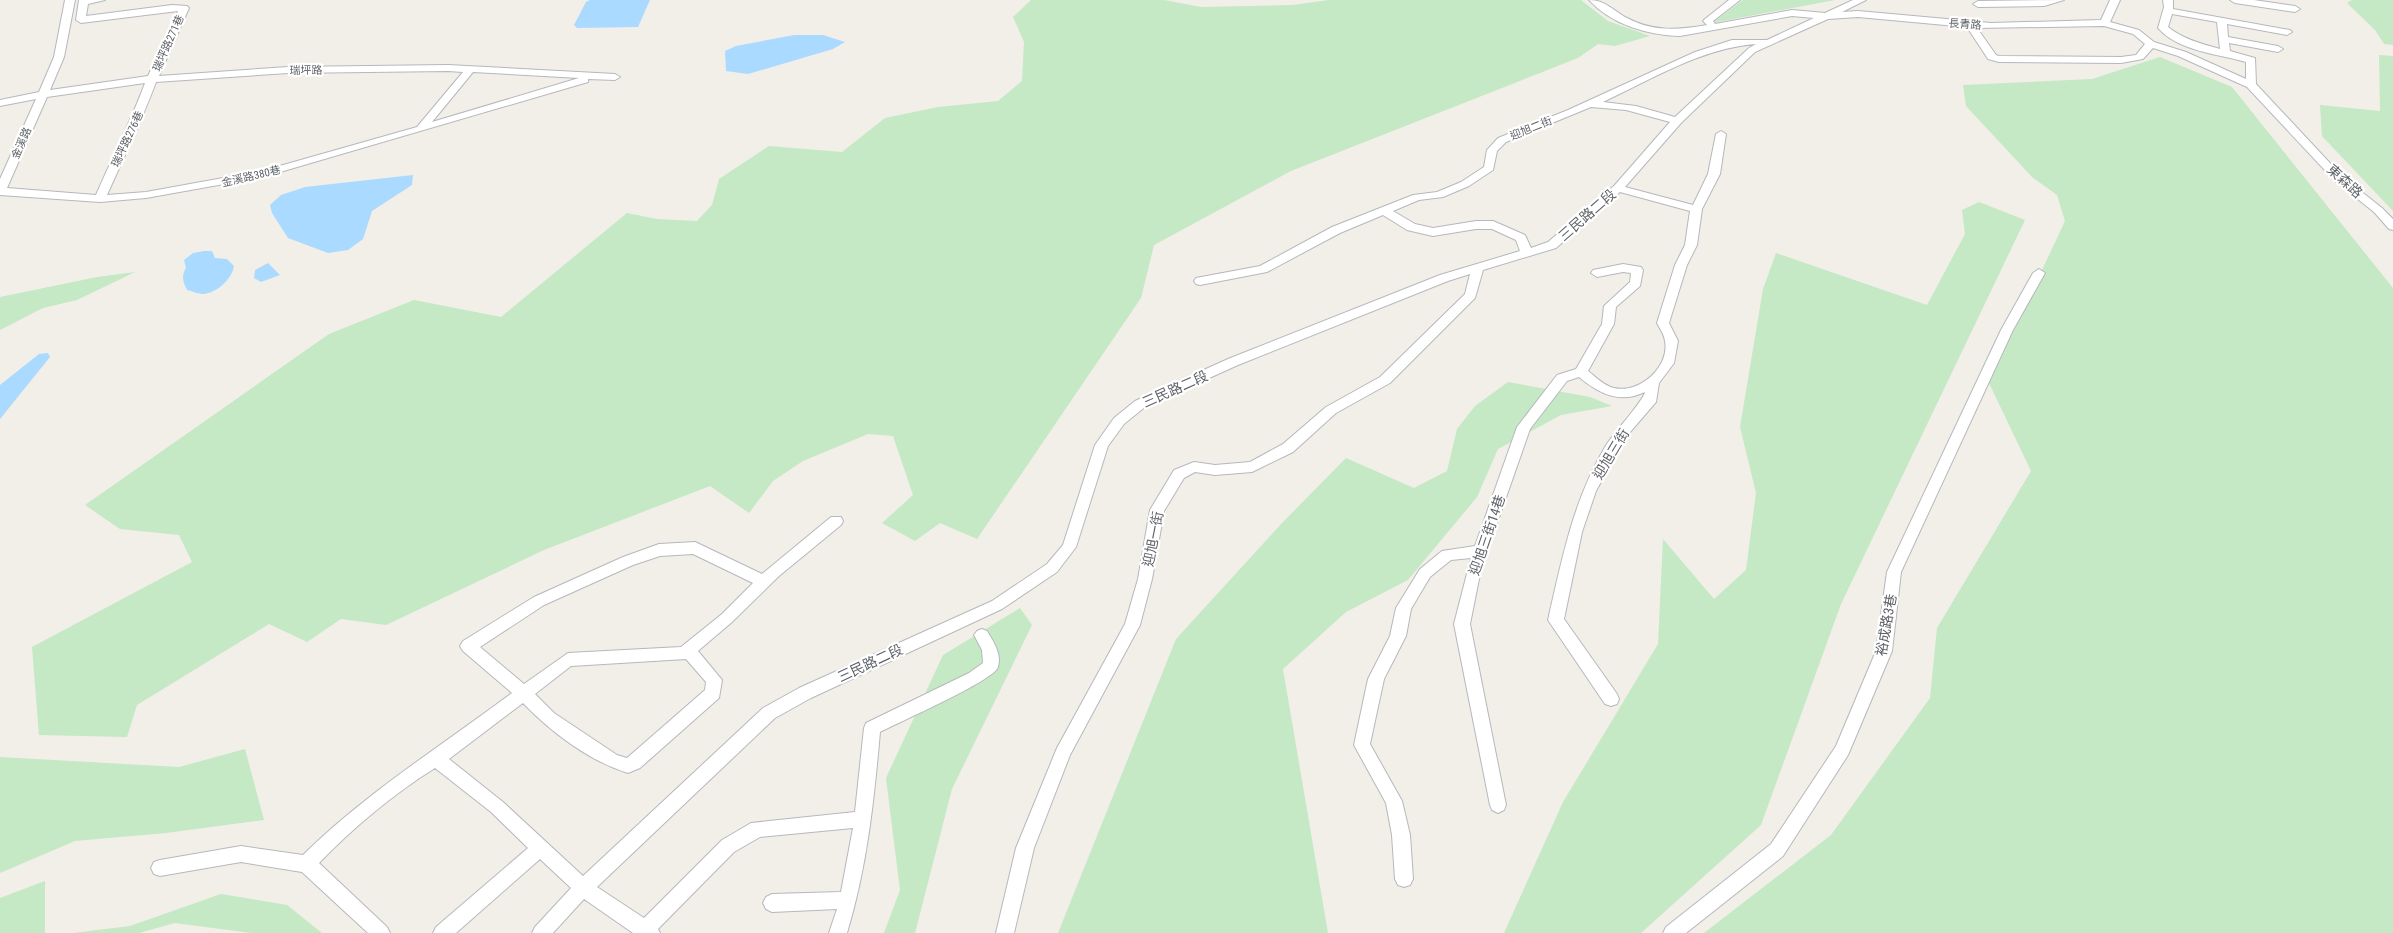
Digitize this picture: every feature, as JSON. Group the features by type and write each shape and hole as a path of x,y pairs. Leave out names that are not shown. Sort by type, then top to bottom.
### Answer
{"street":[{"name":"金溪路","path":"0,191 58,57 70,0"},
{"path":"84,1 100,0"},
{"path":"1594,0 1628,24 1646,29 1680,33 1792,12 1826,16"},
{"path":"1713,26 1708,21 1735,0"},
{"name":"三民路二段","path":"541,933 583,888 769,713 813,690 996,605 1052,568 1069,547 1102,445 1118,421 1140,404 1252,355 1444,278 1552,245 1618,188 1677,121 1752,50 1861,0"},
{"path":"1983,12 2059,0"},
{"path":"2104,23 2116,0"},
{"path":"2168,0 2168,11 2163,28 2180,40 2252,60 2251,85"},
{"path":"2234,0 2295,10"},
{"name":"瑞坪路271巷","path":"84,1 82,20 184,8 152,80"},
{"path":"2168,11 2287,32"},
{"name":"長青路","path":"1826,16 1858,14 1970,24 1983,12 2104,23 2136,32 2151,44 2182,54 2251,85 2299,135"},
{"path":"2222,20 2225,52"},
{"path":"1970,24 1992,57 1999,59 2121,60 2139,57 2151,44"},
{"path":"2224,39 2278,49"},
{"name":"迎旭二街","path":"1200,281 1263,269 1336,230 1383,210 1417,197 1439,194 1465,184 1489,168 1492,150 1502,140 1586,106 1699,54 1732,43 1771,40"},
{"name":"瑞坪路","path":"0,103 43,94 152,80 288,70 448,68 615,77"},
{"path":"421,129 470,70"},
{"name":"金溪路380巷","path":"0,191 100,199 146,195 247,178 421,129 596,76"},
{"name":"瑞坪路276巷","path":"100,199 131,127 138,116 152,80"},
{"path":"1586,106 1611,104 1634,107 1677,121"},
{"name":"迎旭三街","path":"1611,700 1556,620 1584,505 1598,474 1623,433 1639,410 1651,399 1653,382 1667,365 1671,356 1672,342 1663,323 1681,266 1691,245 1696,209 1714,174 1721,134"},
{"name":"東森路","path":"2299,135 2339,179 2378,210 2393,226"},
{"path":"1618,188 1696,209"},
{"path":"1383,210 1411,227 1433,232 1476,225 1493,225 1521,238 1527,253"},
{"name":"迎旭一街","path":"1005,933 1025,848 1063,753 1132,624 1145,579 1157,510 1179,474 1194,467 1215,470 1252,467 1288,448 1331,410 1385,380 1471,295 1478,268"},
{"path":"1597,273 1623,268 1637,270 1636,283 1610,306 1611,320 1604,334 1594,344 1581,372 1596,386 1618,394 1634,392 1653,382"},
{"name":"裕成路3巷","path":"1672,933 1777,850 1842,750 1884,651 1894,572 2007,330 2039,273"},
{"name":"迎旭三街14巷","path":"1498,804 1462,624 1474,569 1524,427 1562,378 1581,372"},
{"path":"306,864 343,827 386,792 436,759 568,660 685,653 836,521"},
{"path":"687,650 714,680 713,693 658,743 628,766 612,761 548,718 524,693 468,646 539,601 628,561 659,550 695,548 764,582"},
{"path":"1404,879 1401,835 1394,801 1362,745 1376,679 1398,636 1404,608 1426,573 1447,555 1481,551"},
{"path":"838,933 849,900 864,819 872,728 975,678 991,666 990,650 982,635"},
{"path":"436,759 496,807 583,888 646,932 728,846 757,829 864,819"},
{"path":"442,933 539,849"},
{"path":"160,868 241,854 306,864 326,880 381,933"},
{"path":"772,903 849,900"}],"green space":[{"path":"1031,0 1164,0 1201,7 1293,5 1329,0 1581,0 1608,21 1650,36 1615,46 1598,44 1578,58 1291,171 1154,245 1141,298 977,539 940,523 915,541 882,523 913,495 893,436 868,434 803,461 773,481 749,513 710,486 544,550 386,625 341,619 307,642 269,624 137,705 127,737 39,735 32,647 192,562 179,535 120,529 85,505 329,334 414,300 501,317 627,213 657,219 697,221 712,205 719,179 769,146 842,152 885,118 938,107 998,101 1022,81 1024,42 1013,17"},
{"path":"1743,0 1835,0 1712,23"},
{"path":"2352,0 2393,0 2393,45 2384,44 2375,30 2347,3"},
{"path":"2379,55 2393,56 2393,211 2322,136 2320,105 2380,111"},
{"path":"2160,57 2232,87 2393,288 2393,933 1704,933 1831,835 1930,698 1937,628 2031,471 1989,383 2065,221 2057,195 2032,177 1966,106 1963,85 2092,79"},
{"path":"1979,202 2025,220 1841,604 1761,825 1641,933 1504,933 1563,802 1658,644 1663,539 1714,599 1746,570 1756,493 1740,427 1763,289 1776,253 1927,305 1965,234 1962,210"},
{"path":"135,272 77,300 43,308 0,330 0,297 97,277"},
{"path":"1508,382 1590,397 1612,406 1561,415 1498,449 1477,497 1408,580 1346,612 1283,669 1328,933 1058,933 1176,639 1282,523 1346,458 1414,488 1447,471 1457,429 1475,406"},
{"path":"1020,608 1032,625 952,789 915,933 884,933 900,890 886,778 943,655"},
{"path":"245,749 264,820 166,833 75,841 0,873 0,757 179,767"},
{"path":"45,881 45,933 0,933 0,898"},
{"path":"221,894 287,905 322,933 251,933 175,923 139,933 73,933 130,926"}],"water":[{"path":"590,0 650,0 638,27 577,28 574,25 586,2"},
{"path":"794,35 823,35 845,42 833,49 748,74 726,71 725,51 736,46"},
{"path":"413,175 412,185 372,211 363,239 348,250 328,253 288,238 272,213 270,205 281,195 305,187"},
{"path":"212,251 215,258 227,259 234,266 230,276 218,288 208,293 199,294 187,290 183,276 186,268 184,260 193,253"},
{"path":"268,263 280,275 261,282 254,278 255,270"},
{"path":"48,353 50,357 0,419 0,385 39,354"}]}
